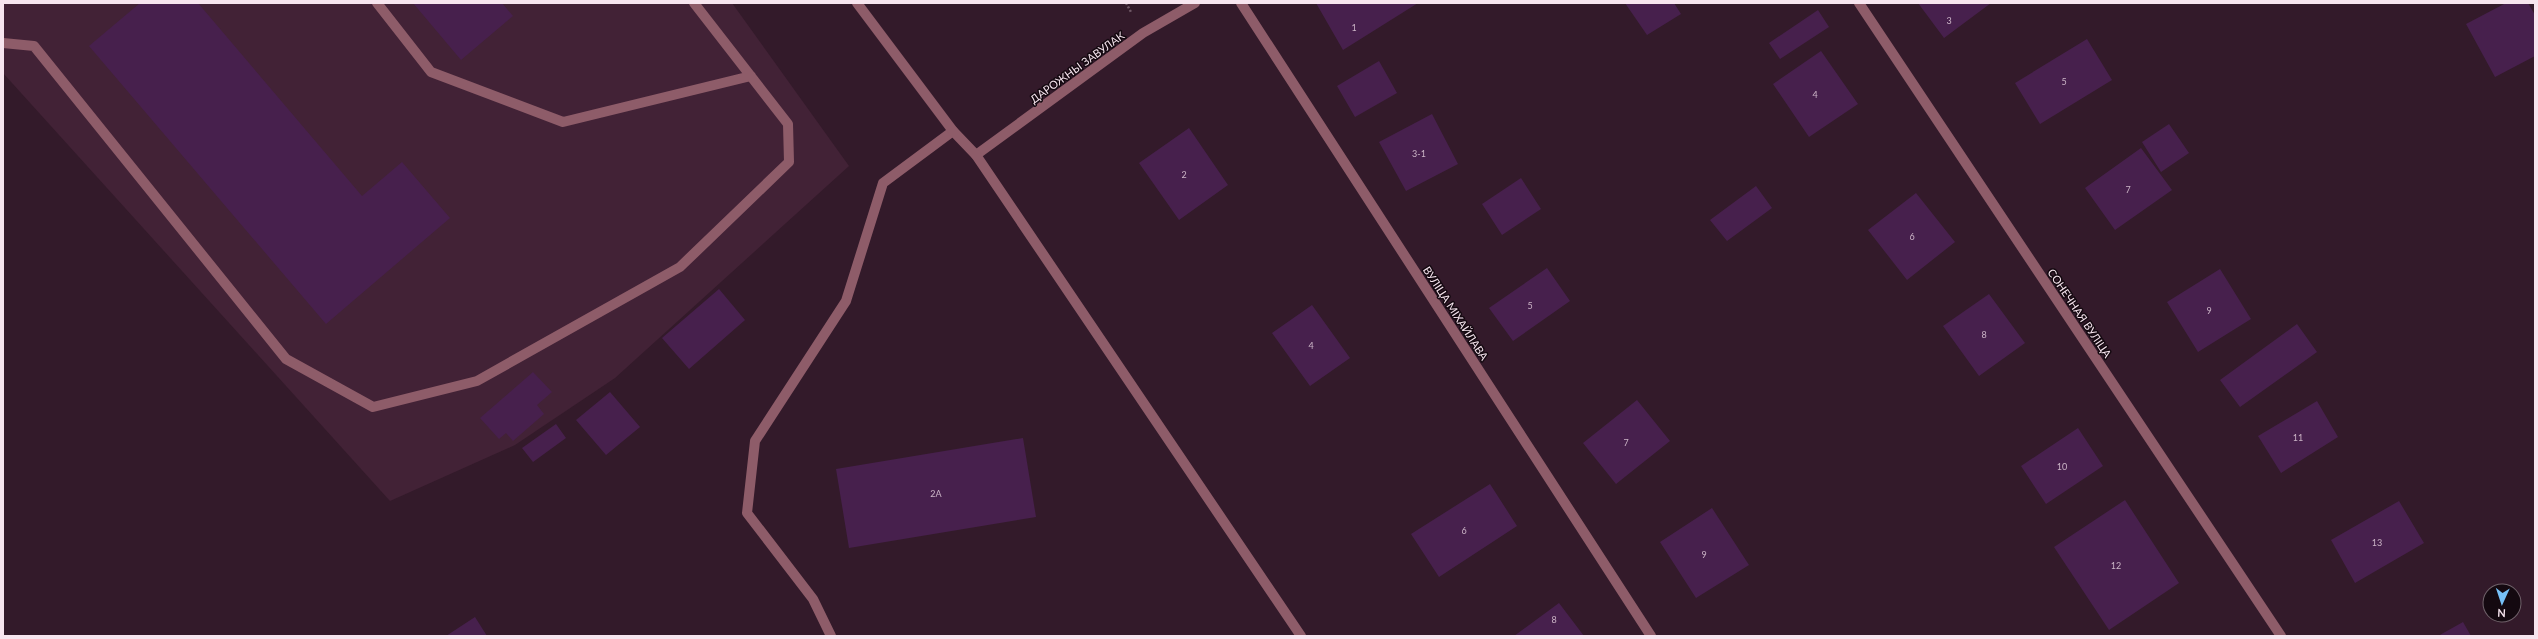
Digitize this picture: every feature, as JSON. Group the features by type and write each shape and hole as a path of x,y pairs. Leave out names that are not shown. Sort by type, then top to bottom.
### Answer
{"street":[{"path":"377,3 431,72 563,122 751,76"},
{"path":"3,44 34,46 286,359 373,407 477,381 680,267 789,162 788,124 694,3"},
{"path":"857,3 953,131 976,155 1301,636"},
{"name":"ДАРОЖНЫ ЗАВУЛАК","path":"976,155 1143,33 1195,3"},
{"name":"ВУЛІЦА МІХАЙЛАВА","path":"1241,3 1651,636"},
{"name":"СОНЕЧНАЯ ВУЛІЦА","path":"1859,3 2281,636"},
{"path":"831,636 813,599 747,513 755,441 846,301 883,183 953,131"}],"shaded area":[{"path":"3,3 732,3 849,166 615,378 515,445 390,501 3,73"}],"building":[{"path":"140,3 198,3 362,196 402,162 450,218 326,324 89,46"},
{"path":"413,3 502,3 513,16 461,60"},
{"path":"1316,3 1418,3 1343,50"},
{"path":"1625,3 1674,3 1681,14 1647,35"},
{"path":"1918,3 1991,3 1944,38"},
{"path":"2506,3 2528,3 2535,15 2535,56 2495,77 2466,24"},
{"path":"1818,10 1829,27 1780,59 1769,43"},
{"path":"2087,39 2112,80 2040,124 2015,83"},
{"path":"1821,51 1858,104 1809,137 1773,84"},
{"path":"1379,61 1397,93 1355,117 1337,86"},
{"path":"1432,114 1458,164 1406,191 1379,142"},
{"path":"2169,124 2189,153 2161,172 2142,142"},
{"path":"1189,128 1228,185 1179,220 1139,163"},
{"path":"2141,148 2172,190 2115,230 2085,188"},
{"path":"1521,178 1541,209 1502,235 1482,204"},
{"path":"1756,186 1772,208 1727,241 1710,220"},
{"path":"1916,193 1955,242 1907,280 1868,230"},
{"path":"1547,268 1570,301 1513,341 1489,308"},
{"path":"2220,269 2251,319 2198,352 2167,302"},
{"path":"719,289 745,320 689,369 662,338"},
{"path":"1989,294 2025,343 1979,376 1943,326"},
{"path":"1312,305 1350,358 1310,386 1272,333"},
{"path":"2297,324 2317,352 2240,407 2220,380"},
{"path":"533,372 552,392 537,405 544,414 513,441 506,433 499,439 480,418"},
{"path":"610,392 640,427 606,455 576,420"},
{"path":"1637,400 1670,441 1616,484 1583,443"},
{"path":"2317,401 2338,437 2281,473 2258,436"},
{"path":"556,424 566,438 533,462 522,448"},
{"path":"2078,428 2103,466 2046,504 2021,466"},
{"path":"1023,438 1036,517 849,548 836,469"},
{"path":"1490,484 1517,526 1439,577 1411,534"},
{"path":"2125,500 2179,583 2109,630 2054,547"},
{"path":"2399,501 2424,543 2355,583 2331,540"},
{"path":"1712,508 1749,565 1696,598 1660,542"},
{"path":"1559,603 1584,636 1514,636"},
{"path":"475,617 487,636 446,636"},
{"path":"2463,622 2471,636 2438,636"}]}
